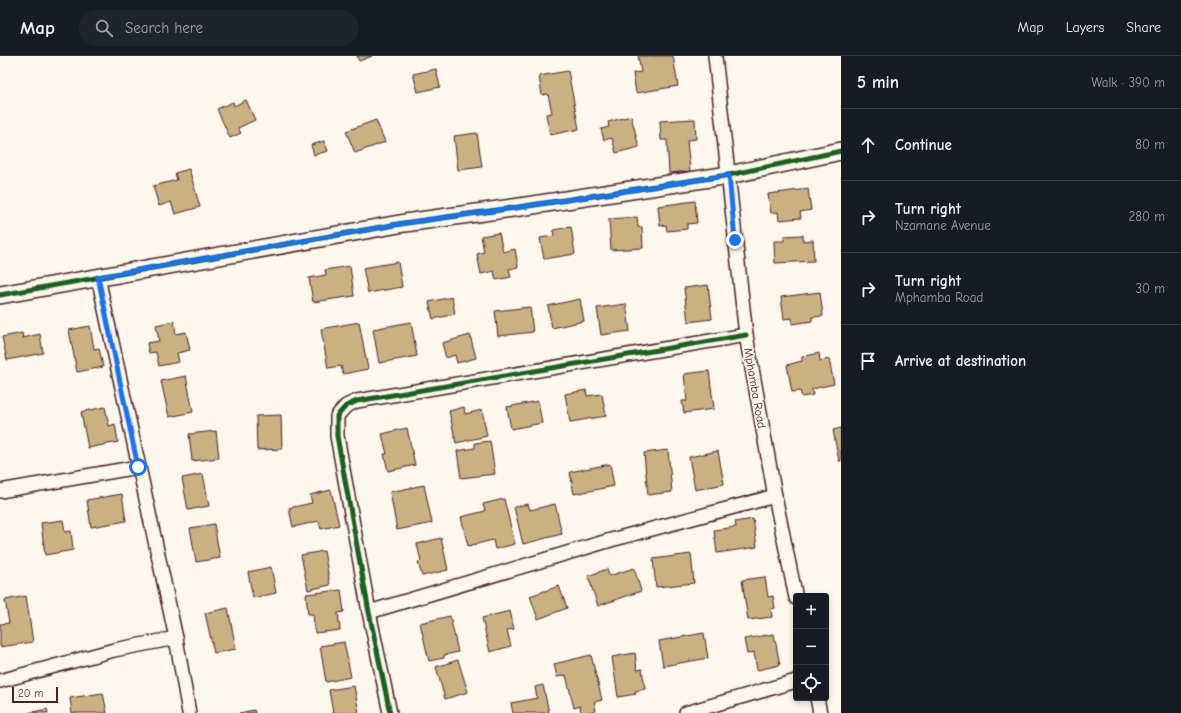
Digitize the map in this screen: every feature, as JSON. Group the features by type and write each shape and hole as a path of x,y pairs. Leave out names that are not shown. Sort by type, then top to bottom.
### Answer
{"street":[{"name":"Mphamba Road","path":"715,56 746,335 775,496 795,593"},
{"path":"0,295 405,223 729,175 841,151"},
{"path":"98,277 176,638 189,713"},
{"path":"390,713 369,612 337,436 337,416 346,406 357,401 746,335"},
{"path":"0,491 138,467"},
{"path":"369,612 611,540 775,496"},
{"path":"0,681 114,650 176,638"},
{"path":"686,713 793,682"},
{"path":"818,701 820,713"}],"building":[{"path":"357,56 372,56 359,61"},
{"path":"638,56 673,56 678,86 636,93 633,73 641,72"},
{"path":"436,69 440,87 418,92 413,74"},
{"path":"568,71 579,129 550,135 546,114 552,113 548,94 542,95 539,76"},
{"path":"246,100 255,120 238,128 241,133 230,138 217,109 233,102 234,106"},
{"path":"631,116 639,147 616,153 612,138 604,140 601,129 609,127 608,122"},
{"path":"695,119 696,139 687,140 690,171 669,173 667,140 661,140 660,121"},
{"path":"376,120 385,142 355,153 346,131"},
{"path":"477,133 482,167 458,170 454,136"},
{"path":"324,141 328,151 314,155 311,145"},
{"path":"189,169 200,207 175,214 171,202 159,206 153,186 177,180 175,173"},
{"path":"808,189 811,210 800,212 801,218 779,220 778,212 771,213 768,194"},
{"path":"695,201 697,223 687,224 687,229 667,231 666,225 660,226 658,206"},
{"path":"637,217 638,227 642,227 643,248 611,250 609,219"},
{"path":"571,227 575,254 544,259 540,238 554,236 553,230"},
{"path":"499,233 503,252 515,249 518,267 509,269 511,277 496,280 494,271 481,274 477,254 484,252 481,236"},
{"path":"803,235 803,241 813,240 814,261 775,263 774,241 784,241 784,236"},
{"path":"398,262 402,287 368,293 363,268"},
{"path":"350,266 354,296 313,302 309,278 326,275 325,270"},
{"path":"708,285 712,319 688,322 684,288"},
{"path":"820,292 823,316 812,317 812,321 792,324 792,318 784,319 781,297"},
{"path":"452,297 455,314 433,319 429,302"},
{"path":"580,299 584,321 552,328 548,306"},
{"path":"626,304 630,331 601,335 597,308"},
{"path":"530,307 533,332 498,336 495,311"},
{"path":"174,321 176,334 186,332 190,350 177,353 179,362 159,366 156,352 149,353 147,343 159,341 156,325"},
{"path":"359,322 368,369 343,374 341,366 328,368 321,329"},
{"path":"411,322 417,356 379,363 373,329"},
{"path":"90,326 94,349 99,348 103,367 77,372 69,330"},
{"path":"22,333 23,338 40,334 43,353 7,360 2,337"},
{"path":"470,335 476,358 457,363 455,355 446,358 442,343"},
{"path":"819,353 820,361 829,359 834,384 812,389 813,395 802,397 800,391 792,392 787,365 802,361 802,357"},
{"path":"709,371 714,409 684,413 682,401 687,401 684,374"},
{"path":"186,376 193,412 169,417 161,381"},
{"path":"586,390 587,396 602,394 606,416 570,422 565,394"},
{"path":"538,401 542,423 511,429 507,407"},
{"path":"105,407 109,426 115,424 118,442 88,448 81,412"},
{"path":"464,407 465,414 482,410 487,436 456,443 449,411"},
{"path":"281,415 282,449 257,450 256,416"},
{"path":"407,428 415,465 388,471 384,454 387,454 382,434"},
{"path":"841,428 841,461 839,461 833,430"},
{"path":"216,431 219,458 192,461 189,434"},
{"path":"490,441 495,474 461,478 457,451 475,448 475,443"},
{"path":"668,450 672,492 648,495 644,453"},
{"path":"718,451 724,484 695,490 689,457"},
{"path":"610,464 614,486 574,494 570,472"},
{"path":"203,474 209,506 188,510 182,478"},
{"path":"424,485 432,523 397,530 390,492"},
{"path":"331,490 339,525 321,529 319,521 293,527 289,508 312,503 310,495"},
{"path":"122,494 126,521 91,527 87,500"},
{"path":"504,499 515,544 495,549 493,540 468,546 461,517 485,511 483,504"},
{"path":"528,504 530,510 555,504 562,534 523,544 514,507"},
{"path":"753,519 757,547 717,553 714,530 736,527 735,522"},
{"path":"63,520 65,532 71,531 73,550 45,555 41,523"},
{"path":"214,524 220,558 196,562 190,528"},
{"path":"441,538 448,570 422,576 418,562 421,561 417,544"},
{"path":"324,551 330,585 308,590 301,555"},
{"path":"691,554 694,583 656,587 653,559"},
{"path":"271,567 276,593 253,598 248,572"},
{"path":"634,568 641,591 598,606 588,576 607,569 609,576"},
{"path":"765,577 768,597 773,596 775,608 771,609 772,617 748,620 742,580"},
{"path":"559,586 567,608 538,619 530,596"},
{"path":"341,590 344,612 338,613 340,630 315,633 313,614 308,614 306,594"},
{"path":"26,596 33,642 0,647 0,624 9,623 5,600"},
{"path":"228,608 236,649 214,653 205,613"},
{"path":"510,611 514,629 507,630 511,646 490,652 482,618"},
{"path":"450,616 458,652 444,655 444,658 429,661 420,623"},
{"path":"704,633 708,658 663,666 659,641"},
{"path":"774,634 780,665 757,670 754,652 747,654 744,639"},
{"path":"344,642 351,677 326,682 320,646"},
{"path":"635,653 637,670 642,669 645,689 635,691 636,694 618,697 612,657"},
{"path":"591,655 602,700 594,702 596,711 581,713 580,706 574,708 566,675 557,677 554,664"},
{"path":"458,660 468,692 445,699 436,667"},
{"path":"543,685 549,713 513,713 511,703 537,698 535,687"},
{"path":"354,686 359,713 333,713 329,690"},
{"path":"103,693 107,713 72,713 70,698"},
{"path":"47,709 48,713 28,713"},
{"path":"254,710 255,713 239,713"}],"cycle path":[{"path":"0,295 405,223 729,175 841,151"},
{"path":"390,713 369,612 337,436 337,416 346,406 357,401 746,335"}],"route":[{"path":"138,467 98,277 405,223 729,175 735,240"}]}
